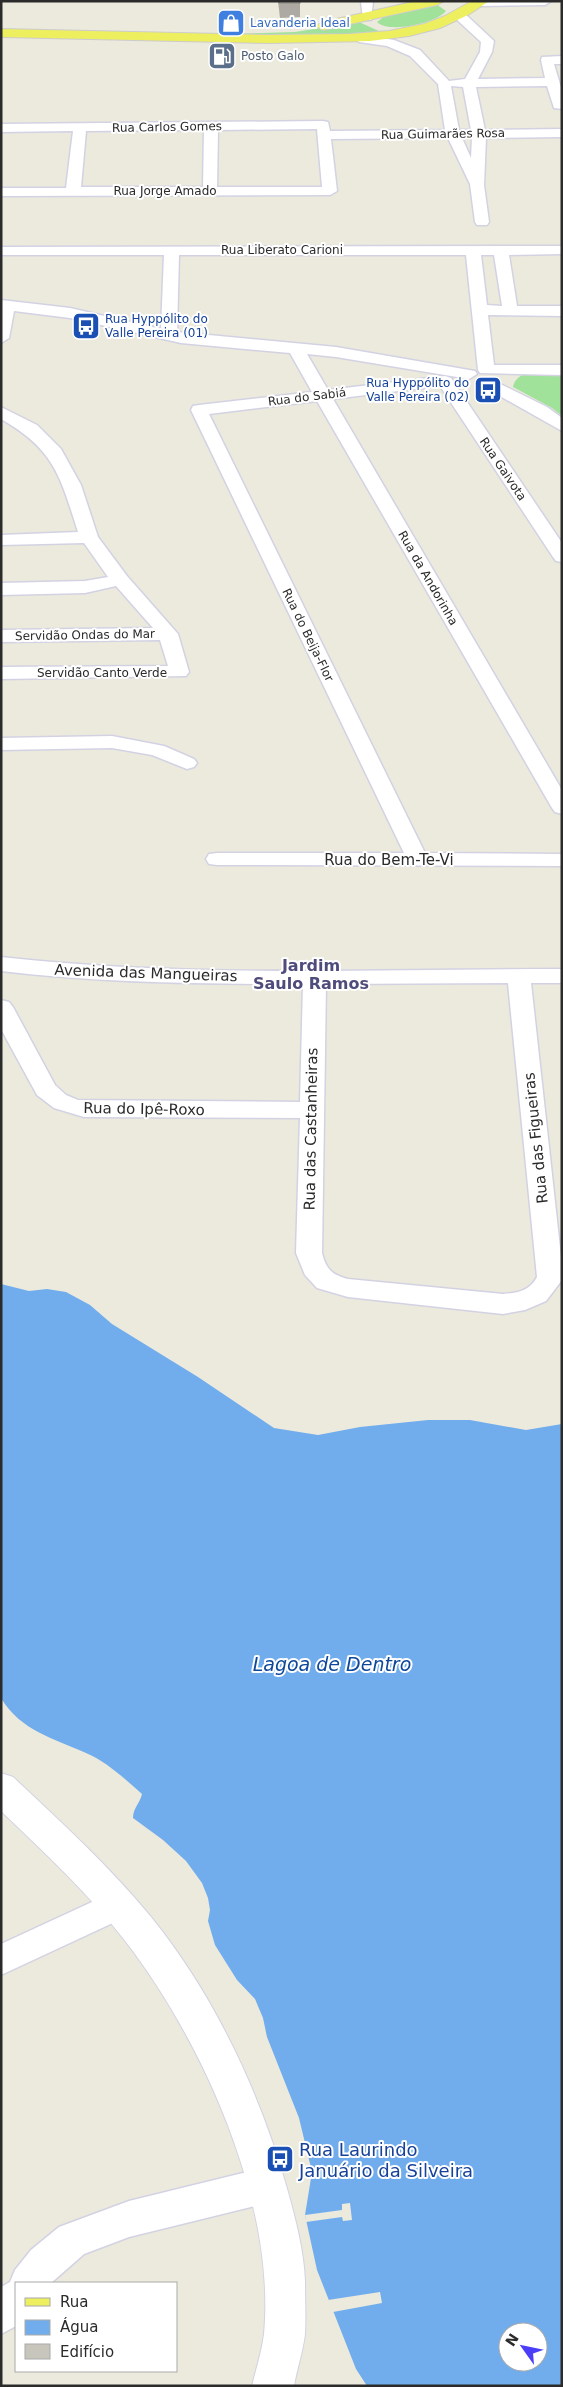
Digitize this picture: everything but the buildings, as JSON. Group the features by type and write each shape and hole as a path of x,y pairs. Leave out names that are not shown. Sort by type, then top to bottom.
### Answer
{"main road":[{"path":"1,29 291,29 334,24 436,1 454,9 459,15"},
{"path":"1,33 156,38 359,38 406,32 439,24 482,2"},
{"path":"366,17 377,28 406,32"},
{"path":"156,38 171,30"},
{"path":"1,1788 118,1905 156,1953 193,2011 223,2070 248,2129 267,2185 281,2249 284,2338 273,2386"}],"street":[{"path":"366,17 367,1"},
{"path":"482,2 544,1"},
{"path":"459,15 488,41 486,52 469,83 479,134 477,185 482,222"},
{"path":"359,38 390,43 415,53 444,83 453,134 477,185"},
{"path":"560,105 547,60 562,60"},
{"path":"444,83 553,82"},
{"name":"Rua Carlos Gomes","path":"1,128 323,125 324,135"},
{"path":"210,191 211,126"},
{"path":"73,192 80,128"},
{"name":"Rua Guimarães Rosa","path":"324,135 562,133"},
{"name":"Rua Jorge Amado","path":"1,192 330,191 324,135"},
{"path":"473,250 488,377"},
{"path":"502,250 510,310"},
{"name":"Rua Liberato Carioni","path":"1,251 562,250"},
{"path":"169,336 172,251"},
{"path":"476,280 506,279"},
{"path":"1,338 5,305 63,312 169,336 295,348 470,374 471,380 476,383 488,377 562,370"},
{"path":"480,310 562,311"},
{"name":"Rua da Andorinha","path":"295,348 562,808"},
{"path":"488,377 562,426"},
{"name":"Rua do Sabiá","path":"198,410 445,381"},
{"name":"Rua Gaivota","path":"445,381 562,557"},
{"name":"Rua do Beija-Flor","path":"198,410 418,860"},
{"name":"Servidão Canto Verde","path":"1,412 31,429 55,453 72,485 89,537 120,580 168,634 179,672 1,673"},
{"path":"1,540 89,537"},
{"path":"1,589 84,587 120,580"},
{"name":"Servidão Ondas do Mar","path":"1,636 168,634"},
{"path":"1,744 112,742 157,750 187,763"},
{"name":"Rua do Bem-Te-Vi","path":"217,859 562,860"},
{"name":"Avenida das Mangueiras","path":"1,964 70,972 133,976 562,976"},
{"name":"Rua das Figueiras","path":"318,1278 331,1284 348,1288 503,1304 523,1302 538,1296 547,1286 550,1277 519,976"},
{"name":"Rua das Castanheiras","path":"315,977 308,1253 311,1268 318,1278"},
{"name":"Rua do Ipê-Roxo","path":"1,1007 48,1093 60,1103 71,1107 84,1109 312,1110"},
{"path":"1,1960 118,1905"},
{"path":"29,2282 44,2263 72,2240 148,2213 267,2185"},
{"path":"1,2316 15,2299"}],"green space":[{"path":"436,4 446,11 423,23 412,26 391,27 377,22 385,16"},
{"path":"359,22 381,32 334,36 232,34 295,32"},
{"path":"533,372 562,372 562,416 552,408 513,387 520,376 526,374"}],"water":[{"name":"Lagoa de Dentro","path":"1,1284 29,1291 47,1289 66,1292 90,1305 112,1324 198,1377 274,1428 318,1435 360,1427 428,1420 470,1420 526,1430 562,1424 562,2386 367,2386 356,2369 317,2270 305,2215 312,2172 299,2118 267,2037 263,2018 255,1999 237,1980 215,1945 208,1921 210,1910 208,1898 202,1883 186,1861 163,1840 133,1818 134,1811 142,1794 101,1761 28,1726 9,1709 1,1698"}],"pier":[{"path":"350,2203 352,2220 343,2221 342,2217 306,2222 305,2215 342,2210 342,2204"},
{"path":"380,2292 382,2303 333,2312 328,2300"}],"place":[{"name":"Lavanderia Ideal","path":"231,23"},
{"name":"Posto Galo","path":"222,56"},
{"name":"Rua Hyppólito do Valle Pereira (01)","path":"86,326"},
{"name":"Rua Hyppólito do Valle Pereira (02)","path":"488,390"},
{"name":"Rua Laurindo Januário da Silveira","path":"280,2159"}],"district":[{"name":"Jardim Saulo Ramos","path":"311,974"}]}
